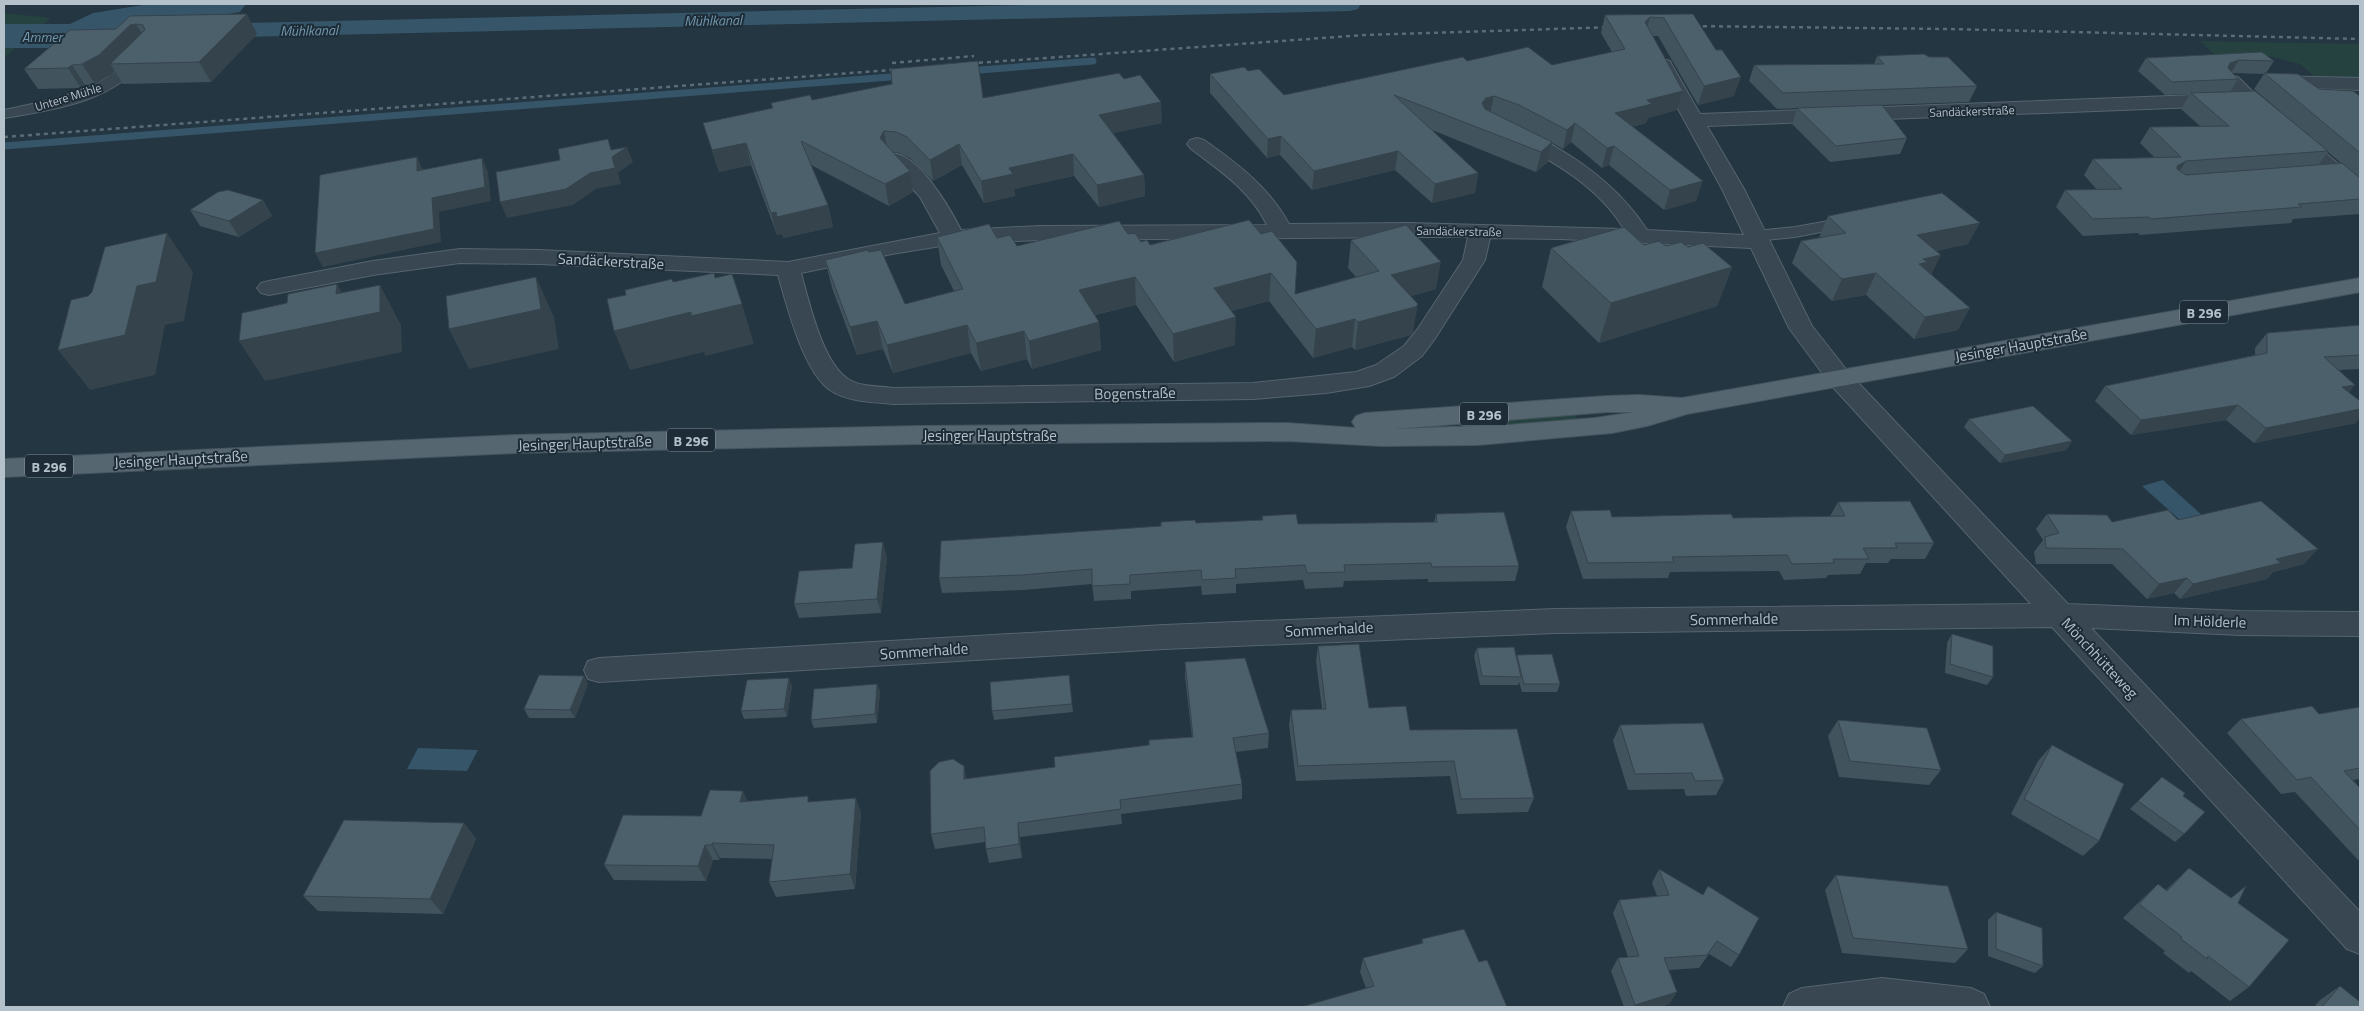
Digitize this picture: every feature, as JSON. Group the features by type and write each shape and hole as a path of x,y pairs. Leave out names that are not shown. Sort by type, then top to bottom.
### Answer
{"main road":[{"name":"Jesinger Hauptstraße","path":"4,468 516,444 899,436 1287,432 1340,437 1392,438 1531,433 1618,424 1647,418 1682,406 2360,285"}],"street":[{"path":"1655,49 1758,239 1801,328 1840,379"},
{"path":"2360,84 2231,81 2249,99 2360,192"},
{"name":"Sandäckerstraße","path":"1695,120 1962,112 2249,99"},
{"path":"1499,126 1544,148 1586,176 1629,217 1639,235"},
{"path":"1197,144 1257,191 1270,207 1280,229"},
{"path":"895,158 914,174 931,196 953,237"},
{"name":"Sandäckerstraße","path":"269,288 373,268 460,256 539,257 788,269 892,247 953,237 1040,233 1280,229 1479,231 1758,239"},
{"name":"Bogenstraße","path":"788,269 822,366 837,383 862,393 893,396 1253,391 1309,387 1360,380 1385,371 1404,359 1426,335 1474,260 1480,245 1479,231"},
{"name":"Mönchhütteweg","path":"1840,379 2360,937"},
{"name":"Im Hölderle","path":"2059,615 2240,623 2360,624"},
{"name":"Sommerhalde","path":"599,670 1164,637 1442,624 1878,616 2059,615"},
{"path":"1802,1007 1882,996 1971,1007"}],"lane":[{"name":"Untere Mühle","path":"4,114 68,99 110,83 124,74 148,49"},
{"path":"2311,174 2338,173"},
{"path":"1758,239 1868,218"}],"green space":[{"path":"4,13 51,18 6,56 4,55"},
{"path":"2200,41 2360,44 2360,79 2316,78 2300,64 2269,56 2222,61"},
{"path":"1575,414 1579,423 1494,429 1490,421"}],"water":[{"path":"2163,480 2203,516 2181,521 2142,486"},
{"path":"418,748 478,750 467,771 407,769"}],"building":[{"path":"247,14 199,62 110,64 145,30 143,25 136,24 130,25 99,55 82,64 72,65 68,68 24,69 70,30 116,29 130,16"},
{"path":"1693,14 1716,50 1722,50 1741,77 1704,86 1664,18 1650,17 1645,22 1683,91 1647,100 1652,104 1615,113 1703,181 1670,190 1614,146 1607,148 1575,123 1567,130 1519,105 1494,96 1486,98 1482,103 1485,109 1552,142 1541,152 1394,95 1478,173 1435,184 1398,151 1314,171 1281,136 1268,139 1210,74 1244,67 1248,71 1259,69 1284,95 1463,57 1467,61 1528,47 1552,65 1625,49 1605,15"},
{"path":"2262,52 2274,61 2239,60 2230,63 2228,68 2238,79 2172,82 2146,58"},
{"path":"1924,54 1929,57 1948,57 1977,86 1783,93 1754,65 1884,64 1877,56"},
{"path":"978,61 983,98 1119,73 1124,79 1140,75 1161,102 1099,115 1144,175 1097,185 1073,154 1009,168 1013,174 981,181 959,144 930,160 907,137 896,132 884,131 880,138 910,171 885,184 801,141 828,205 777,217 776,212 771,213 746,143 712,150 703,123 773,108 771,103 810,95 812,100 892,84 891,69"},
{"path":"2264,73 2298,74 2319,89 2353,91 2360,96 2360,153"},
{"path":"2255,91 2328,151 2186,161 2177,166 2177,169 2186,175 2342,163 2360,178 2360,199 2298,204 2302,207 2151,219 2149,217 2093,219 2065,190 2122,189 2093,159 2181,157 2150,127 2229,126 2191,93"},
{"path":"1882,105 1907,138 1836,146 1797,108"},
{"path":"608,139 611,150 627,147 612,157 615,168 590,173 566,189 500,202 496,172 560,160 558,149"},
{"path":"417,157 417,171 482,158 485,187 432,198 434,229 315,253 320,175"},
{"path":"228,190 263,200 229,221 190,210 218,192"},
{"path":"1942,193 1980,223 1917,235 1941,255 1923,259 1928,262 1919,264 1970,308 1925,317 1876,273 1842,279 1801,241 1846,233 1828,216"},
{"path":"1249,220 1261,234 1272,231 1297,262 1295,294 1379,271 1351,240 1406,225 1441,262 1391,275 1418,304 1415,307 1358,322 1355,319 1316,329 1271,273 1214,288 1236,317 1173,334 1135,277 1079,290 1099,322 1029,341 1024,331 976,343 967,325 887,345 877,321 850,327 825,260 868,250 869,252 881,250 905,304 963,289 937,237 989,224 997,238 1010,235 1017,246 1119,221 1128,234 1135,233 1141,242 1147,240 1150,245"},
{"path":"1624,227 1644,245 1659,241 1666,246 1681,242 1688,247 1703,243 1732,267 1611,303 1551,248"},
{"path":"167,233 156,282 137,286 125,335 58,350 71,300 88,296 92,292 105,247"},
{"path":"714,273 715,278 732,274 742,304 691,316 691,312 614,331 607,299 626,295 625,290 672,279 673,282"},
{"path":"536,277 541,309 449,329 446,296"},
{"path":"337,284 336,294 380,285 380,312 239,341 242,313 287,303 288,294"},
{"path":"2360,325 2360,355 2324,357 2355,385 2342,387 2360,401 2360,409 2266,428 2238,405 2141,420 2105,386 2267,353 2267,333"},
{"path":"2033,406 2072,441 2005,455 1969,419"},
{"path":"1910,501 1934,543 1895,543 1897,548 1863,548 1869,559 1833,559 1834,563 1792,564 1787,555 1672,557 1674,562 1588,563 1571,511 1610,510 1612,517 1731,514 1733,518 1845,516 1838,502"},
{"path":"2261,501 2318,549 2276,559 2281,563 2193,584 2187,578 2159,584 2123,549 2046,548 2045,537 2059,533 2047,514 2107,515 2112,522 2168,510 2178,520"},
{"path":"1504,512 1519,566 1432,567 1431,563 1344,565 1345,572 1307,573 1305,565 1235,569 1236,578 1202,580 1201,570 1130,575 1130,584 1092,586 1092,569 1022,575 939,578 941,541 1161,526 1161,522 1195,520 1196,523 1263,520 1262,516 1296,514 1298,524 1437,522 1436,514"},
{"path":"883,542 877,599 794,604 799,571 852,568 855,544"},
{"path":"1952,634 1993,646 1993,677 1950,664"},
{"path":"1359,644 1369,708 1406,706 1410,730 1517,729 1534,798 1461,799 1454,761 1298,766 1291,710 1326,709 1318,646"},
{"path":"1514,647 1521,677 1482,676 1477,648"},
{"path":"1552,654 1560,684 1524,684 1517,655"},
{"path":"1245,658 1269,733 1233,738 1242,784 1120,800 1121,809 1018,823 1019,844 986,849 984,827 931,834 930,771 939,762 953,759 964,766 964,779 1055,767 1054,757 1149,745 1149,740 1193,737 1185,662"},
{"path":"539,675 584,676 570,710 524,709"},
{"path":"1069,675 1072,704 992,711 990,682"},
{"path":"789,678 784,709 741,711 747,680"},
{"path":"877,684 875,714 811,720 814,689"},
{"path":"2312,706 2319,714 2360,707 2360,768 2344,771 2360,788 2360,830 2311,777 2297,780 2241,719"},
{"path":"1838,720 1927,728 1941,770 1850,761"},
{"path":"1703,723 1724,780 1695,781 1692,773 1635,774 1620,725"},
{"path":"2052,745 2124,784 2099,841 2024,799"},
{"path":"2162,777 2185,793 2183,796 2205,812 2184,834 2138,801"},
{"path":"710,790 743,791 740,802 808,796 808,802 856,798 850,874 769,882 774,845 712,843 712,845 705,845 698,866 604,865 623,815 701,816"},
{"path":"344,820 464,823 430,899 303,896"},
{"path":"2189,868 2231,898 2246,886 2238,903 2289,940 2249,987 2208,956 2207,959 2139,904 2158,884 2167,891"},
{"path":"1659,869 1703,895 1708,886 1759,918 1739,955 1717,941 1707,955 1664,958 1677,992 1635,1005 1618,958 1639,956 1619,900 1669,895"},
{"path":"1836,875 1948,886 1968,949 1853,938"},
{"path":"1996,912 2042,928 2043,966 1996,949"},
{"path":"1464,929 1479,962 1487,960 1507,1007 1301,1007 1374,986 1363,958 1423,943 1422,939"},
{"path":"2340,986 2360,1002 2360,1007 2322,1007"}],"waterway":[{"name":"Ammer","path":"4,36 77,36 107,22 226,4"},
{"name":"Mühlkanal","path":"205,31 1350,4"},
{"path":"967,71 1093,61"},
{"path":"4,146 903,76"}],"railway":[{"path":"1687,26 1949,29 2360,39"},
{"path":"963,64 1364,35 1617,27"},
{"path":"892,63 974,56"},
{"path":"4,137 904,69"}]}
